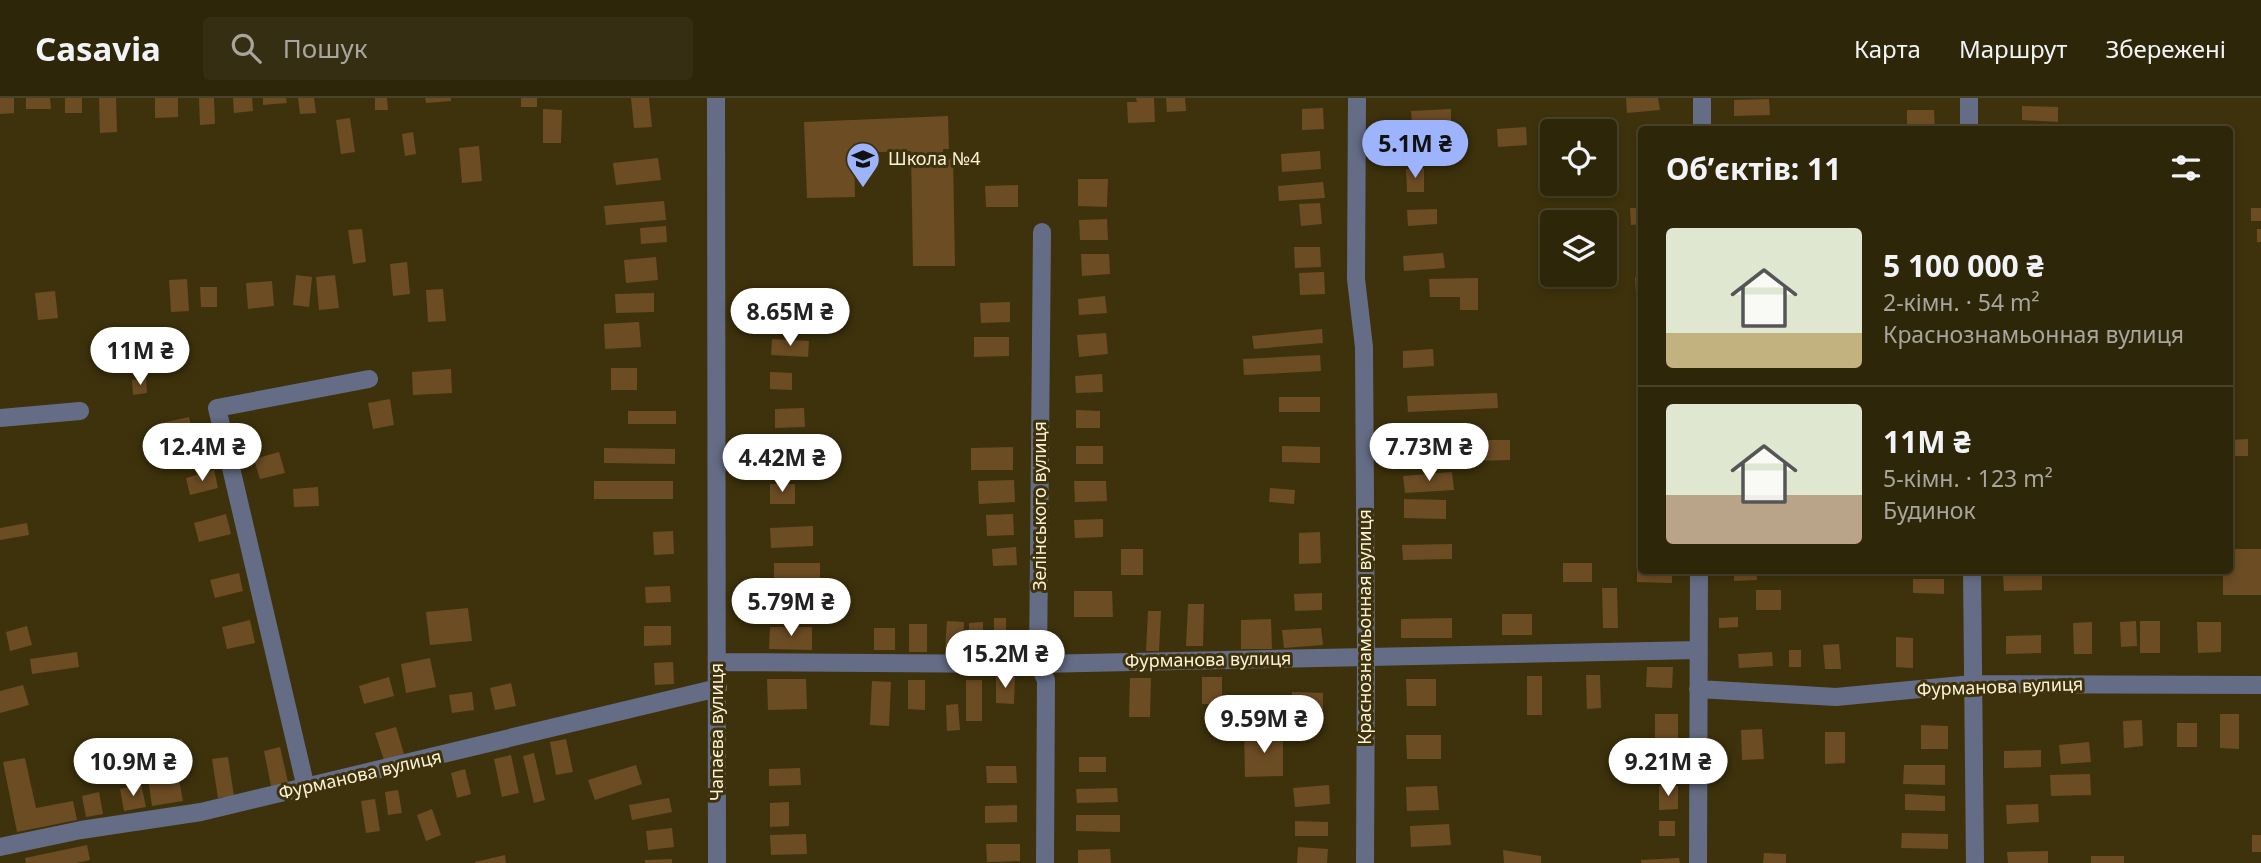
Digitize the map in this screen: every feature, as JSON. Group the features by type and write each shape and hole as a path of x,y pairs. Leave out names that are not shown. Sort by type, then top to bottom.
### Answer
{"street":[{"name":"Чапаєва вулиця","path":"716,98 717,863"},
{"name":"Краснознамьонная вулиця","path":"1357,98 1356,279 1363,347 1365,863"},
{"path":"1702,98 1702,126"},
{"path":"1969,98 1969,126"},
{"name":"Зелінського вулиця","path":"1042,232 1038,664 1046,680 1045,863"},
{"path":"306,788 217,408 369,379"},
{"path":"0,418 80,411"},
{"path":"1698,862 1699,574"},
{"path":"1972,574 1975,863"},
{"name":"Фурманова вулиця","path":"717,662 1038,664 1698,650"},
{"name":"Фурманова вулиця","path":"1698,689 1836,696 1973,684 2261,685"},
{"name":"Фурманова вулиця","path":"0,847 81,830 201,812 718,688"}],"building":[{"path":"0,98 14,98 14,113 0,114"},
{"path":"26,98 50,98 51,109 26,109"},
{"path":"65,98 82,98 82,113 65,113"},
{"path":"99,98 116,98 117,132 100,133"},
{"path":"155,98 178,98 178,117 155,118"},
{"path":"199,98 214,98 215,124 200,125"},
{"path":"233,98 252,98 253,111 234,113"},
{"path":"263,98 286,98 287,103 263,105"},
{"path":"298,98 314,98 316,113 300,114"},
{"path":"375,98 387,98 388,110 375,110"},
{"path":"425,98 451,98 451,101 426,103"},
{"path":"521,98 537,98 537,107 521,107"},
{"path":"631,98 649,98 652,127 634,128"},
{"path":"1136,98 1154,98 1155,122 1128,123 1127,102 1137,102"},
{"path":"1166,98 1185,98 1186,111 1167,112"},
{"path":"1626,98 1658,98 1660,110 1627,113"},
{"path":"1769,99 1770,115 1734,116 1734,100"},
{"path":"2022,106 2058,107 2058,122 2022,120"},
{"path":"1323,108 1324,129 1302,130 1302,109"},
{"path":"543,109 562,110 561,143 543,143"},
{"path":"1451,109 1451,123 1412,125 1411,111"},
{"path":"1907,110 1934,110 1935,126 1907,126"},
{"path":"948,116 949,149 943,149 943,161 953,158 955,266 913,266 911,151 854,153 855,197 807,198 804,122"},
{"path":"350,118 355,152 341,154 336,120"},
{"path":"1526,127 1527,145 1498,147 1497,129"},
{"path":"413,132 416,154 405,156 402,134"},
{"path":"479,146 482,181 462,183 459,148"},
{"path":"1320,151 1321,169 1282,172 1281,154"},
{"path":"658,158 661,180 616,185 613,163"},
{"path":"1424,168 1424,192 1407,192 1406,169"},
{"path":"1078,179 1108,179 1107,207 1078,206"},
{"path":"1323,182 1325,198 1279,201 1278,186"},
{"path":"1018,185 1018,207 986,207 985,186"},
{"path":"664,201 666,220 606,225 604,206"},
{"path":"1320,203 1322,224 1301,226 1299,204"},
{"path":"1630,208 1638,208 1638,224 1631,225"},
{"path":"2251,208 2261,208 2261,221 2251,221"},
{"path":"1437,209 1437,224 1408,226 1407,210"},
{"path":"1107,219 1108,240 1080,240 1079,220"},
{"path":"666,226 667,242 641,244 640,228"},
{"path":"362,229 366,262 353,264 348,230"},
{"path":"2257,229 2261,229 2261,242 2257,242"},
{"path":"1294,247 1320,247 1321,267 1295,268"},
{"path":"1443,253 1445,268 1404,271 1403,256"},
{"path":"1081,254 1109,254 1110,274 1082,276"},
{"path":"656,257 658,280 626,283 624,260"},
{"path":"407,262 410,294 393,296 390,264"},
{"path":"1324,272 1325,294 1300,295 1299,273"},
{"path":"296,275 312,277 309,307 293,305"},
{"path":"335,275 339,308 319,310 316,277"},
{"path":"1635,277 1638,277 1636,293"},
{"path":"1478,278 1478,310 1460,310 1460,297 1430,297 1429,279"},
{"path":"187,279 189,311 171,312 169,280"},
{"path":"272,281 274,306 248,309 246,283"},
{"path":"200,287 217,287 217,307 201,307"},
{"path":"443,289 446,321 428,322 426,290"},
{"path":"55,291 58,318 38,320 35,293"},
{"path":"654,293 654,312 616,313 615,294"},
{"path":"1105,296 1107,313 1079,315 1078,299"},
{"path":"832,302 833,318 806,319 805,303"},
{"path":"1010,302 1010,322 981,323 980,303"},
{"path":"639,322 641,347 605,349 604,324"},
{"path":"1322,329 1323,343 1254,349 1252,336"},
{"path":"1106,333 1108,354 1079,357 1077,335"},
{"path":"974,337 1009,337 1009,356 974,357"},
{"path":"772,339 809,341 808,357 771,355"},
{"path":"1433,349 1434,366 1403,368 1403,351"},
{"path":"1320,355 1321,371 1244,375 1243,359"},
{"path":"611,368 637,368 637,390 611,390"},
{"path":"451,369 452,393 413,395 412,372"},
{"path":"770,372 792,373 792,390 770,389"},
{"path":"1102,374 1103,392 1076,393 1075,376"},
{"path":"146,378 147,393 133,395 132,380"},
{"path":"1497,393 1498,408 1408,412 1407,396"},
{"path":"1279,397 1320,397 1320,412 1279,412"},
{"path":"390,399 394,425 373,429 368,403"},
{"path":"804,408 805,427 775,428 775,409"},
{"path":"1076,410 1100,411 1100,428 1076,428"},
{"path":"628,411 676,411 676,424 628,424"},
{"path":"189,417 197,449 164,457 157,424"},
{"path":"2248,439 2248,456 2233,456 2233,440"},
{"path":"1477,440 1510,440 1510,460 1477,461"},
{"path":"1076,446 1103,446 1103,464 1076,464"},
{"path":"1282,446 1320,447 1320,463 1282,462"},
{"path":"1013,447 1013,470 971,470 971,448"},
{"path":"604,448 675,449 675,464 604,463"},
{"path":"279,452 285,473 260,479 254,459"},
{"path":"796,452 796,467 774,467 774,453"},
{"path":"214,470 218,488 190,495 186,478"},
{"path":"1452,472 1454,490 1405,493 1403,476"},
{"path":"1014,480 1015,502 979,504 978,481"},
{"path":"594,481 673,481 673,499 594,499"},
{"path":"1074,481 1106,481 1107,501 1075,502"},
{"path":"770,484 795,484 795,504 770,504"},
{"path":"318,487 319,506 294,507 293,489"},
{"path":"1270,488 1295,490 1294,504 1269,502"},
{"path":"1404,499 1446,500 1446,519 1404,518"},
{"path":"226,514 231,534 199,542 194,523"},
{"path":"1013,514 1014,535 987,536 986,515"},
{"path":"1103,519 1103,537 1075,538 1074,520"},
{"path":"27,523 29,535 0,540 0,528"},
{"path":"813,526 813,546 771,548 770,528"},
{"path":"673,531 674,554 654,555 653,532"},
{"path":"1320,532 1321,563 1299,564 1299,533"},
{"path":"1452,544 1452,559 1403,560 1402,545"},
{"path":"1016,547 1017,565 993,566 992,549"},
{"path":"1121,549 1143,549 1143,575 1121,575"},
{"path":"2233,549 2261,549 2261,595 2223,595 2223,574 2233,574"},
{"path":"774,563 820,563 820,579 774,579"},
{"path":"1563,563 1592,563 1592,582 1563,582"},
{"path":"1637,567 1638,574 1672,574 1672,583 1637,582"},
{"path":"239,573 243,591 215,598 210,580"},
{"path":"1734,574 1756,574 1757,580 1734,581"},
{"path":"2003,574 2042,574 2042,590 2004,591"},
{"path":"1913,579 1944,579 1944,594 1913,593"},
{"path":"670,586 671,602 646,603 645,587"},
{"path":"1602,588 1617,588 1618,628 1603,628"},
{"path":"1756,590 1781,590 1781,610 1756,610"},
{"path":"1074,591 1112,591 1113,617 1074,617"},
{"path":"1322,593 1322,610 1295,611 1294,594"},
{"path":"1188,604 1204,604 1203,646 1186,646"},
{"path":"468,608 472,641 430,645 426,612"},
{"path":"1148,611 1161,611 1159,651 1146,651"},
{"path":"1502,614 1532,614 1532,635 1502,635"},
{"path":"1738,617 1738,627 1719,628 1719,618"},
{"path":"994,618 1006,618 1006,638 1018,638 1018,651 994,651"},
{"path":"1452,618 1452,638 1401,638 1401,619"},
{"path":"1271,619 1272,649 1241,649 1241,620"},
{"path":"250,620 255,643 227,649 222,627"},
{"path":"947,621 964,622 963,650 945,649"},
{"path":"2136,621 2137,646 2121,647 2120,622"},
{"path":"2140,621 2160,621 2160,653 2140,653"},
{"path":"983,622 983,650 969,651 969,623"},
{"path":"2092,622 2092,654 2074,654 2073,623"},
{"path":"2197,622 2221,622 2221,652 2198,653"},
{"path":"909,624 927,624 927,652 909,652"},
{"path":"27,626 32,645 10,651 6,632"},
{"path":"644,626 671,626 671,645 644,646"},
{"path":"770,627 812,627 812,650 769,649"},
{"path":"874,628 895,628 895,650 874,650"},
{"path":"1321,628 1323,645 1284,648 1282,630"},
{"path":"2041,635 2041,653 2006,654 2006,636"},
{"path":"1896,637 1913,638 1913,668 1896,667"},
{"path":"1839,644 1841,669 1825,669 1823,645"},
{"path":"1789,650 1801,650 1801,667 1789,667"},
{"path":"77,652 79,667 32,674 30,659"},
{"path":"1772,652 1773,666 1739,668 1738,654"},
{"path":"430,658 436,687 406,693 401,664"},
{"path":"673,662 674,684 655,685 654,663"},
{"path":"1647,667 1673,667 1672,688 1646,687"},
{"path":"1586,675 1600,675 1601,708 1587,709"},
{"path":"996,676 1015,676 1014,704 996,703"},
{"path":"1527,676 1542,676 1542,715 1527,715"},
{"path":"389,677 394,696 364,704 359,686"},
{"path":"1202,677 1222,677 1222,704 1202,704"},
{"path":"1130,678 1151,678 1150,717 1129,717"},
{"path":"767,679 806,679 807,709 768,710"},
{"path":"1406,679 1436,679 1436,706 1407,706"},
{"path":"908,680 925,680 925,710 908,709"},
{"path":"966,680 982,680 982,721 966,721"},
{"path":"872,681 891,682 889,726 870,725"},
{"path":"511,683 516,706 495,710 490,688"},
{"path":"23,685 29,705 0,713 0,691"},
{"path":"472,692 474,710 452,713 449,695"},
{"path":"1292,692 1323,693 1323,710 1292,710"},
{"path":"958,704 960,730 947,731 946,705"},
{"path":"1655,714 1678,714 1678,743 1655,743"},
{"path":"2220,714 2239,714 2239,749 2220,748"},
{"path":"2142,720 2143,746 2124,748 2123,721"},
{"path":"2177,723 2197,723 2197,747 2177,747"},
{"path":"1921,725 1948,726 1948,749 1921,749"},
{"path":"396,727 404,754 384,760 375,733"},
{"path":"1762,729 1764,759 1742,760 1741,730"},
{"path":"1825,732 1845,732 1845,763 1825,764"},
{"path":"1244,733 1283,733 1283,776 1245,777"},
{"path":"1406,735 1441,735 1441,759 1407,759"},
{"path":"182,739 187,767 170,770 165,742"},
{"path":"566,739 573,772 556,775 550,742"},
{"path":"2089,742 2091,762 2061,764 2059,745"},
{"path":"280,747 288,782 271,786 264,751"},
{"path":"2041,750 2041,767 2004,768 2004,751"},
{"path":"534,753 545,800 534,803 523,756"},
{"path":"511,755 519,793 502,797 494,759"},
{"path":"228,757 234,796 218,798 212,759"},
{"path":"1079,757 1106,757 1106,772 1079,772"},
{"path":"25,758 36,808 73,801 77,820 17,832 3,762"},
{"path":"636,765 642,784 595,800 588,780"},
{"path":"1904,765 1945,765 1945,785 1903,784"},
{"path":"986,766 1016,766 1017,783 987,783"},
{"path":"800,768 801,785 769,786 769,769"},
{"path":"465,769 471,794 457,798 451,773"},
{"path":"178,774 183,801 152,806 148,778"},
{"path":"2090,774 2091,795 2051,796 2050,775"},
{"path":"141,784 146,807 124,811 120,789"},
{"path":"1329,785 1330,804 1295,807 1293,788"},
{"path":"1437,786 1439,810 1407,811 1406,787"},
{"path":"1659,786 1678,786 1678,809 1659,810"},
{"path":"1117,788 1118,802 1077,803 1076,789"},
{"path":"398,790 402,813 388,815 385,792"},
{"path":"99,792 103,814 86,817 82,796"},
{"path":"1905,794 1945,796 1945,811 1905,810"},
{"path":"669,798 672,812 632,820 629,805"},
{"path":"375,799 380,831 366,833 361,801"},
{"path":"789,802 789,826 770,827 770,803"},
{"path":"2038,804 2039,822 2007,824 2006,805"},
{"path":"1017,805 1017,822 985,823 985,806"},
{"path":"432,809 441,835 426,841 417,815"},
{"path":"1076,815 1120,815 1120,832 1076,831"},
{"path":"1295,821 1328,822 1328,836 1295,836"},
{"path":"1659,821 1675,821 1675,836 1659,836"},
{"path":"1449,824 1451,845 1411,847 1410,826"},
{"path":"672,828 674,847 648,850 646,831"},
{"path":"1902,833 1948,834 1948,849 1901,848"},
{"path":"806,834 807,854 771,855 770,835"},
{"path":"2252,835 2261,835 2261,852 2252,852"},
{"path":"986,844 1020,844 1020,861 987,862"},
{"path":"87,845 90,860 76,863 26,863 25,858"},
{"path":"1298,847 1328,849 1327,863 1297,863"},
{"path":"1110,849 1111,863 1078,863 1078,850"},
{"path":"1503,850 1541,856 1541,863 1504,863"},
{"path":"2048,851 2048,863 2008,863 2007,852"},
{"path":"1764,853 1786,854 1786,863 1763,863"},
{"path":"505,855 506,863 475,863 475,862"},
{"path":"2091,856 2124,856 2124,863 2091,863"},
{"path":"1679,858 1680,863 1641,863 1641,860"},
{"path":"672,859 672,863 645,863 645,860"}],"place":[{"name":"Школа №4","path":"863,189"}]}
